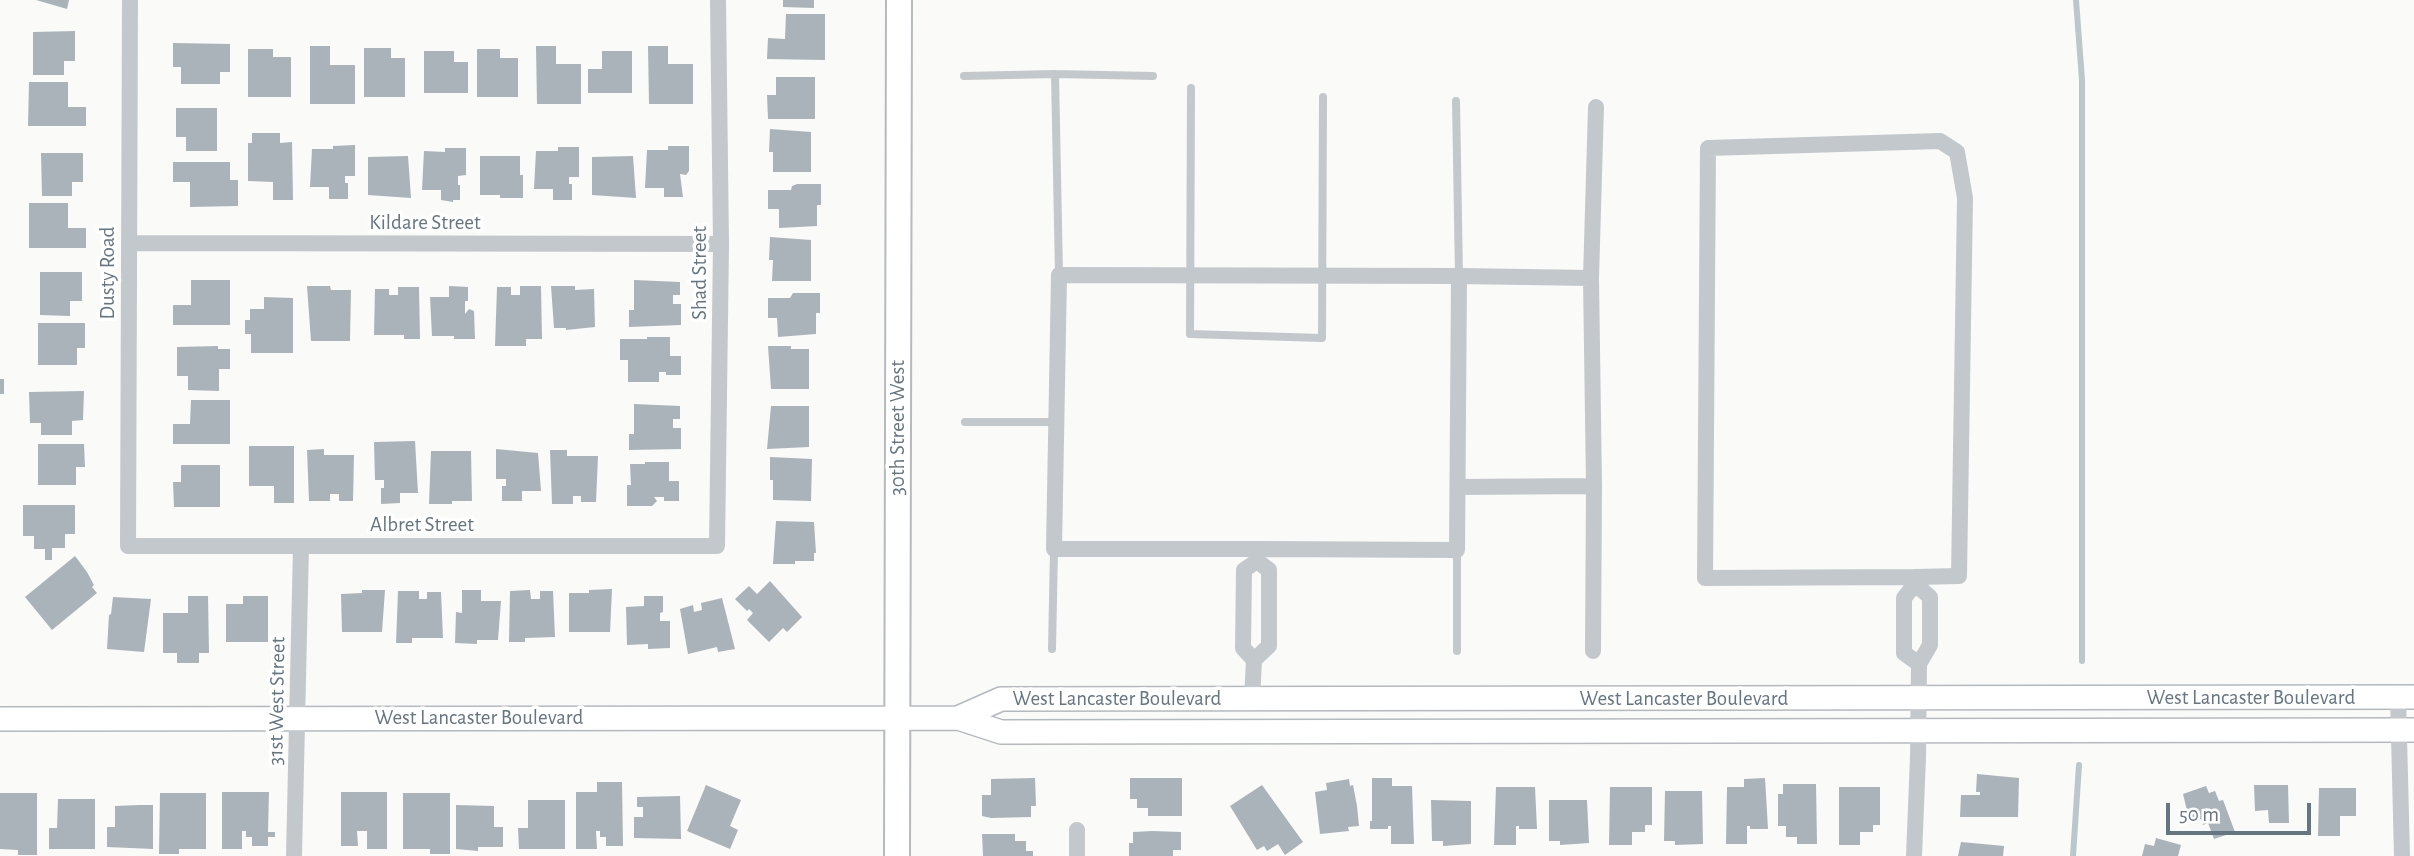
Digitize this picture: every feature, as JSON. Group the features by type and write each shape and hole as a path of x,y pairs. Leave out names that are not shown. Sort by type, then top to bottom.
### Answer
{"main road":[{"name":"30th Street West","path":"897,856 899,0"}],"street":[{"name":"Dusty Road","path":"128,546 130,0"},
{"name":"Shad Street","path":"717,546 722,244 718,0"},
{"path":"1592,651 1594,486 1591,278 1596,107"},
{"path":"1914,856 1919,664 1930,645 1930,597 1915,581 1705,579 1709,148 1940,141 1957,152 1965,198 1959,576 1915,581"},
{"name":"Kildare Street","path":"129,243 722,244"},
{"path":"1459,276 1457,550 1258,555 1054,549 1059,275 1324,275 1459,276 1591,278"},
{"path":"1458,487 1594,486"},
{"name":"Albret Street","path":"128,546 717,546"},
{"name":"31st West Street","path":"294,856 301,547"},
{"path":"1252,699 1254,660 1269,646 1269,570 1258,555"},
{"path":"1254,660 1243,648 1244,570 1258,555"},
{"path":"1915,581 1904,598 1904,653 1919,664"},
{"name":"West Lancaster Boulevard","path":"958,718 1001,699 2406,697"},
{"path":"2402,856 2406,697"},
{"name":"West Lancaster Boulevard","path":"0,719 958,718 1001,732 2406,730"},
{"path":"1077,830 1077,856"}],"lane":[{"path":"1055,74 1059,275"},
{"path":"964,76 1153,76"},
{"path":"1191,89 1190,334 1322,338 1323,97"},
{"path":"1456,102 1459,276"},
{"path":"965,422 1056,422"},
{"path":"1052,649 1054,549"},
{"path":"1457,550 1457,651"}],"building":[{"path":"36,0 69,0 67,9"},
{"path":"783,0 814,0 814,8 783,7"},
{"path":"786,14 825,14 825,60 767,59 768,38 785,39"},
{"path":"75,31 75,61 64,61 64,75 33,75 33,32"},
{"path":"173,43 230,44 230,72 220,72 220,84 181,84 181,67 173,67"},
{"path":"310,46 330,46 330,65 355,65 355,104 310,104"},
{"path":"536,46 556,46 556,64 581,64 581,104 537,104"},
{"path":"648,46 668,46 668,64 693,64 693,104 649,104"},
{"path":"364,48 391,48 391,58 405,58 405,97 364,97"},
{"path":"248,49 273,49 273,57 291,57 291,97 248,97"},
{"path":"477,49 500,49 500,58 518,58 518,97 477,97"},
{"path":"424,51 454,51 454,62 468,62 468,93 424,93"},
{"path":"602,51 632,51 632,93 588,93 588,69 602,69"},
{"path":"776,77 815,77 815,119 768,119 767,95 776,95"},
{"path":"29,82 68,82 68,107 86,107 86,126 28,126"},
{"path":"176,108 217,108 217,151 186,151 186,137 176,137"},
{"path":"770,129 811,132 811,172 773,172 773,152 769,152"},
{"path":"252,133 280,133 280,143 292,142 293,200 273,200 273,182 248,181 248,143 252,143"},
{"path":"355,145 355,176 345,176 348,199 329,199 329,187 310,187 312,149"},
{"path":"668,146 689,146 689,171 686,175 680,174 683,197 664,197 664,188 645,188 647,150 668,150"},
{"path":"558,147 579,147 579,177 569,177 572,200 553,200 553,189 534,189 536,151 558,151"},
{"path":"445,148 466,148 466,175 458,176 460,200 453,202 441,200 441,190 422,190 424,151 445,152"},
{"path":"41,153 83,153 83,182 72,182 72,196 42,196"},
{"path":"408,156 411,198 368,195 368,157"},
{"path":"480,156 520,156 523,198 480,195"},
{"path":"633,156 636,198 592,195 592,157"},
{"path":"173,162 230,162 230,180 238,180 238,206 190,207 190,182 173,182"},
{"path":"821,184 817,226 779,228 779,209 768,209 768,190 791,190 792,186"},
{"path":"29,203 68,203 68,228 86,228 86,248 29,248"},
{"path":"770,237 811,240 811,281 772,281"},
{"path":"40,272 82,272 82,301 70,301 70,316 40,315"},
{"path":"191,280 230,280 230,325 173,325 173,305 191,305"},
{"path":"634,280 680,282 680,295 673,295 673,304 681,304 681,325 629,327 629,310 634,310"},
{"path":"307,286 351,290 350,341 311,341"},
{"path":"449,286 468,287 465,314 469,309 474,311 475,339 432,336 430,297 449,297"},
{"path":"520,286 541,286 542,339 526,339 526,346 495,346 497,287 511,287 511,295 520,295"},
{"path":"551,286 575,286 575,290 594,289 595,327 566,330 554,328"},
{"path":"398,287 419,287 420,339 404,339 404,335 374,335 375,289 389,289 389,295 398,295"},
{"path":"793,293 820,293 816,334 778,337 777,318 768,318 768,298 790,298"},
{"path":"264,297 293,298 293,353 251,353 251,334 245,334 245,320 250,320 250,309 264,309"},
{"path":"38,323 85,323 85,348 77,348 77,365 38,365"},
{"path":"670,337 670,356 681,356 681,375 659,372 659,382 628,382 628,360 620,360 620,339"},
{"path":"218,346 218,349 230,349 230,369 219,369 219,391 188,390 188,376 177,376 177,347"},
{"path":"768,346 809,349 809,389 771,389"},
{"path":"0,379 4,379 4,394 0,394"},
{"path":"84,391 83,420 72,421 72,435 41,435 41,423 30,423 29,392"},
{"path":"191,400 230,400 230,444 173,444 173,424 190,424"},
{"path":"634,404 680,406 680,419 673,419 673,428 681,428 681,449 629,450 629,434 634,434"},
{"path":"771,406 809,406 809,447 767,449"},
{"path":"415,441 418,493 400,493 400,503 381,504 384,480 375,480 374,442"},
{"path":"38,444 84,444 85,467 76,467 76,485 38,485"},
{"path":"249,446 294,446 294,503 274,503 274,486 249,486"},
{"path":"324,449 324,455 354,455 353,501 339,501 339,494 330,494 330,501 309,501 307,450"},
{"path":"496,449 538,453 541,491 522,491 522,501 502,501 502,486 506,486 506,479 496,479"},
{"path":"550,450 567,450 567,456 598,456 596,502 581,502 581,496 573,496 573,504 552,504"},
{"path":"431,451 471,451 472,501 429,504"},
{"path":"770,457 812,459 811,501 773,500"},
{"path":"669,462 669,481 679,481 679,501 664,501 664,497 654,497 657,501 652,506 627,506 627,485 631,485 630,464"},
{"path":"181,465 220,465 220,507 174,507 173,482 181,482"},
{"path":"23,505 75,505 75,534 65,534 65,548 52,548 52,560 45,560 45,549 34,549 34,536 23,536"},
{"path":"776,521 814,522 814,561 773,564"},
{"path":"75,556 87,572 97,593 52,630 25,597"},
{"path":"770,581 802,617 787,632 783,628 769,642 747,620 753,613 749,609 747,611 735,599 749,586 757,594"},
{"path":"612,589 610,632 569,632 569,593"},
{"path":"362,590 385,590 382,632 342,632 341,594 362,593"},
{"path":"462,590 481,590 481,601 501,601 498,640 477,640 477,644 455,643 456,612 462,613"},
{"path":"530,590 531,599 540,599 540,591 553,591 555,637 525,638 525,642 509,642 510,591"},
{"path":"398,591 419,591 419,599 427,599 427,592 441,592 443,638 412,638 412,643 396,643"},
{"path":"188,596 208,596 209,653 199,653 199,663 177,663 177,653 163,653 163,613 188,613"},
{"path":"243,596 268,596 268,642 226,642 226,604 243,604"},
{"path":"644,596 663,596 660,621 670,621 670,648 648,649 648,644 627,645 626,607 644,606"},
{"path":"113,597 151,599 144,652 107,649"},
{"path":"722,598 735,649 718,652 717,647 688,654 680,609 693,605 694,612 702,610 701,603"},
{"path":"1977,774 2019,778 2018,817 1960,817 1961,795 1980,795 1980,792 1976,792"},
{"path":"1035,778 1036,806 1031,806 1031,817 982,816 982,795 991,795 991,779"},
{"path":"1130,778 1182,778 1182,816 1148,816 1148,808 1137,808 1137,799 1130,799"},
{"path":"1372,778 1392,778 1392,786 1412,786 1414,844 1391,844 1391,826 1388,826 1388,829 1370,829"},
{"path":"1765,778 1768,829 1750,829 1750,826 1747,826 1747,844 1726,844 1727,787 1744,787 1744,779"},
{"path":"1349,779 1350,786 1353,785 1359,826 1348,827 1349,831 1320,834 1315,792 1327,790 1326,783"},
{"path":"597,782 622,782 623,846 606,846 606,837 600,837 600,831 596,831 597,849 576,849 576,792 597,792"},
{"path":"1783,784 1816,784 1817,844 1797,844 1797,837 1786,837 1786,826 1778,826 1778,794 1783,794"},
{"path":"706,785 741,800 730,826 738,830 730,849 687,831"},
{"path":"1262,785 1303,842 1285,855 1278,844 1267,851 1264,846 1257,850 1230,806"},
{"path":"2254,785 2288,785 2289,823 2269,823 2268,810 2255,811"},
{"path":"2206,786 2209,793 2215,791 2219,801 2223,800 2235,832 2214,839 2208,823 2203,825 2201,819 2190,823 2183,794"},
{"path":"1496,787 1535,787 1537,829 1519,829 1519,826 1516,826 1516,845 1494,845"},
{"path":"1610,787 1652,787 1652,825 1645,825 1645,832 1632,832 1632,845 1609,845"},
{"path":"1839,787 1880,787 1880,825 1873,825 1873,832 1860,832 1860,845 1839,845"},
{"path":"2319,788 2356,788 2356,816 2340,816 2340,836 2318,836"},
{"path":"1665,791 1702,791 1703,844 1675,845 1675,841 1664,841"},
{"path":"222,792 269,792 268,832 275,832 275,837 268,837 268,846 252,846 252,837 246,837 246,831 242,831 242,849 222,849"},
{"path":"341,792 387,792 387,849 367,849 367,831 357,831 358,846 341,846"},
{"path":"0,793 37,793 37,855 18,855 18,850 0,849"},
{"path":"160,793 206,793 206,849 179,849 179,854 159,854"},
{"path":"403,793 450,793 450,854 430,854 430,849 403,849"},
{"path":"680,796 681,839 634,838 634,817 643,817 643,807 637,807 637,797"},
{"path":"58,799 95,799 95,849 49,849 49,828 57,828"},
{"path":"528,800 565,800 565,849 519,849 518,828 528,828"},
{"path":"1431,800 1471,801 1471,844 1443,846 1443,841 1432,841"},
{"path":"1549,800 1587,800 1589,843 1560,845 1560,841 1549,841"},
{"path":"153,805 153,849 107,847 107,827 115,827 115,806"},
{"path":"456,805 494,806 494,827 503,827 503,847 478,847 478,851 456,849"},
{"path":"1133,832 1181,832 1181,850 1173,850 1173,856 1129,856 1129,843 1133,843"},
{"path":"982,834 1015,834 1015,841 1026,841 1026,851 1033,851 1033,856 983,856"},
{"path":"2156,838 2181,845 2178,856 2142,856 2145,844 2154,846"},
{"path":"1961,842 2004,846 2003,856 1958,856"}],"waterway":[{"path":"2076,0 2082,80 2082,661"},
{"path":"2073,856 2079,765"}]}
